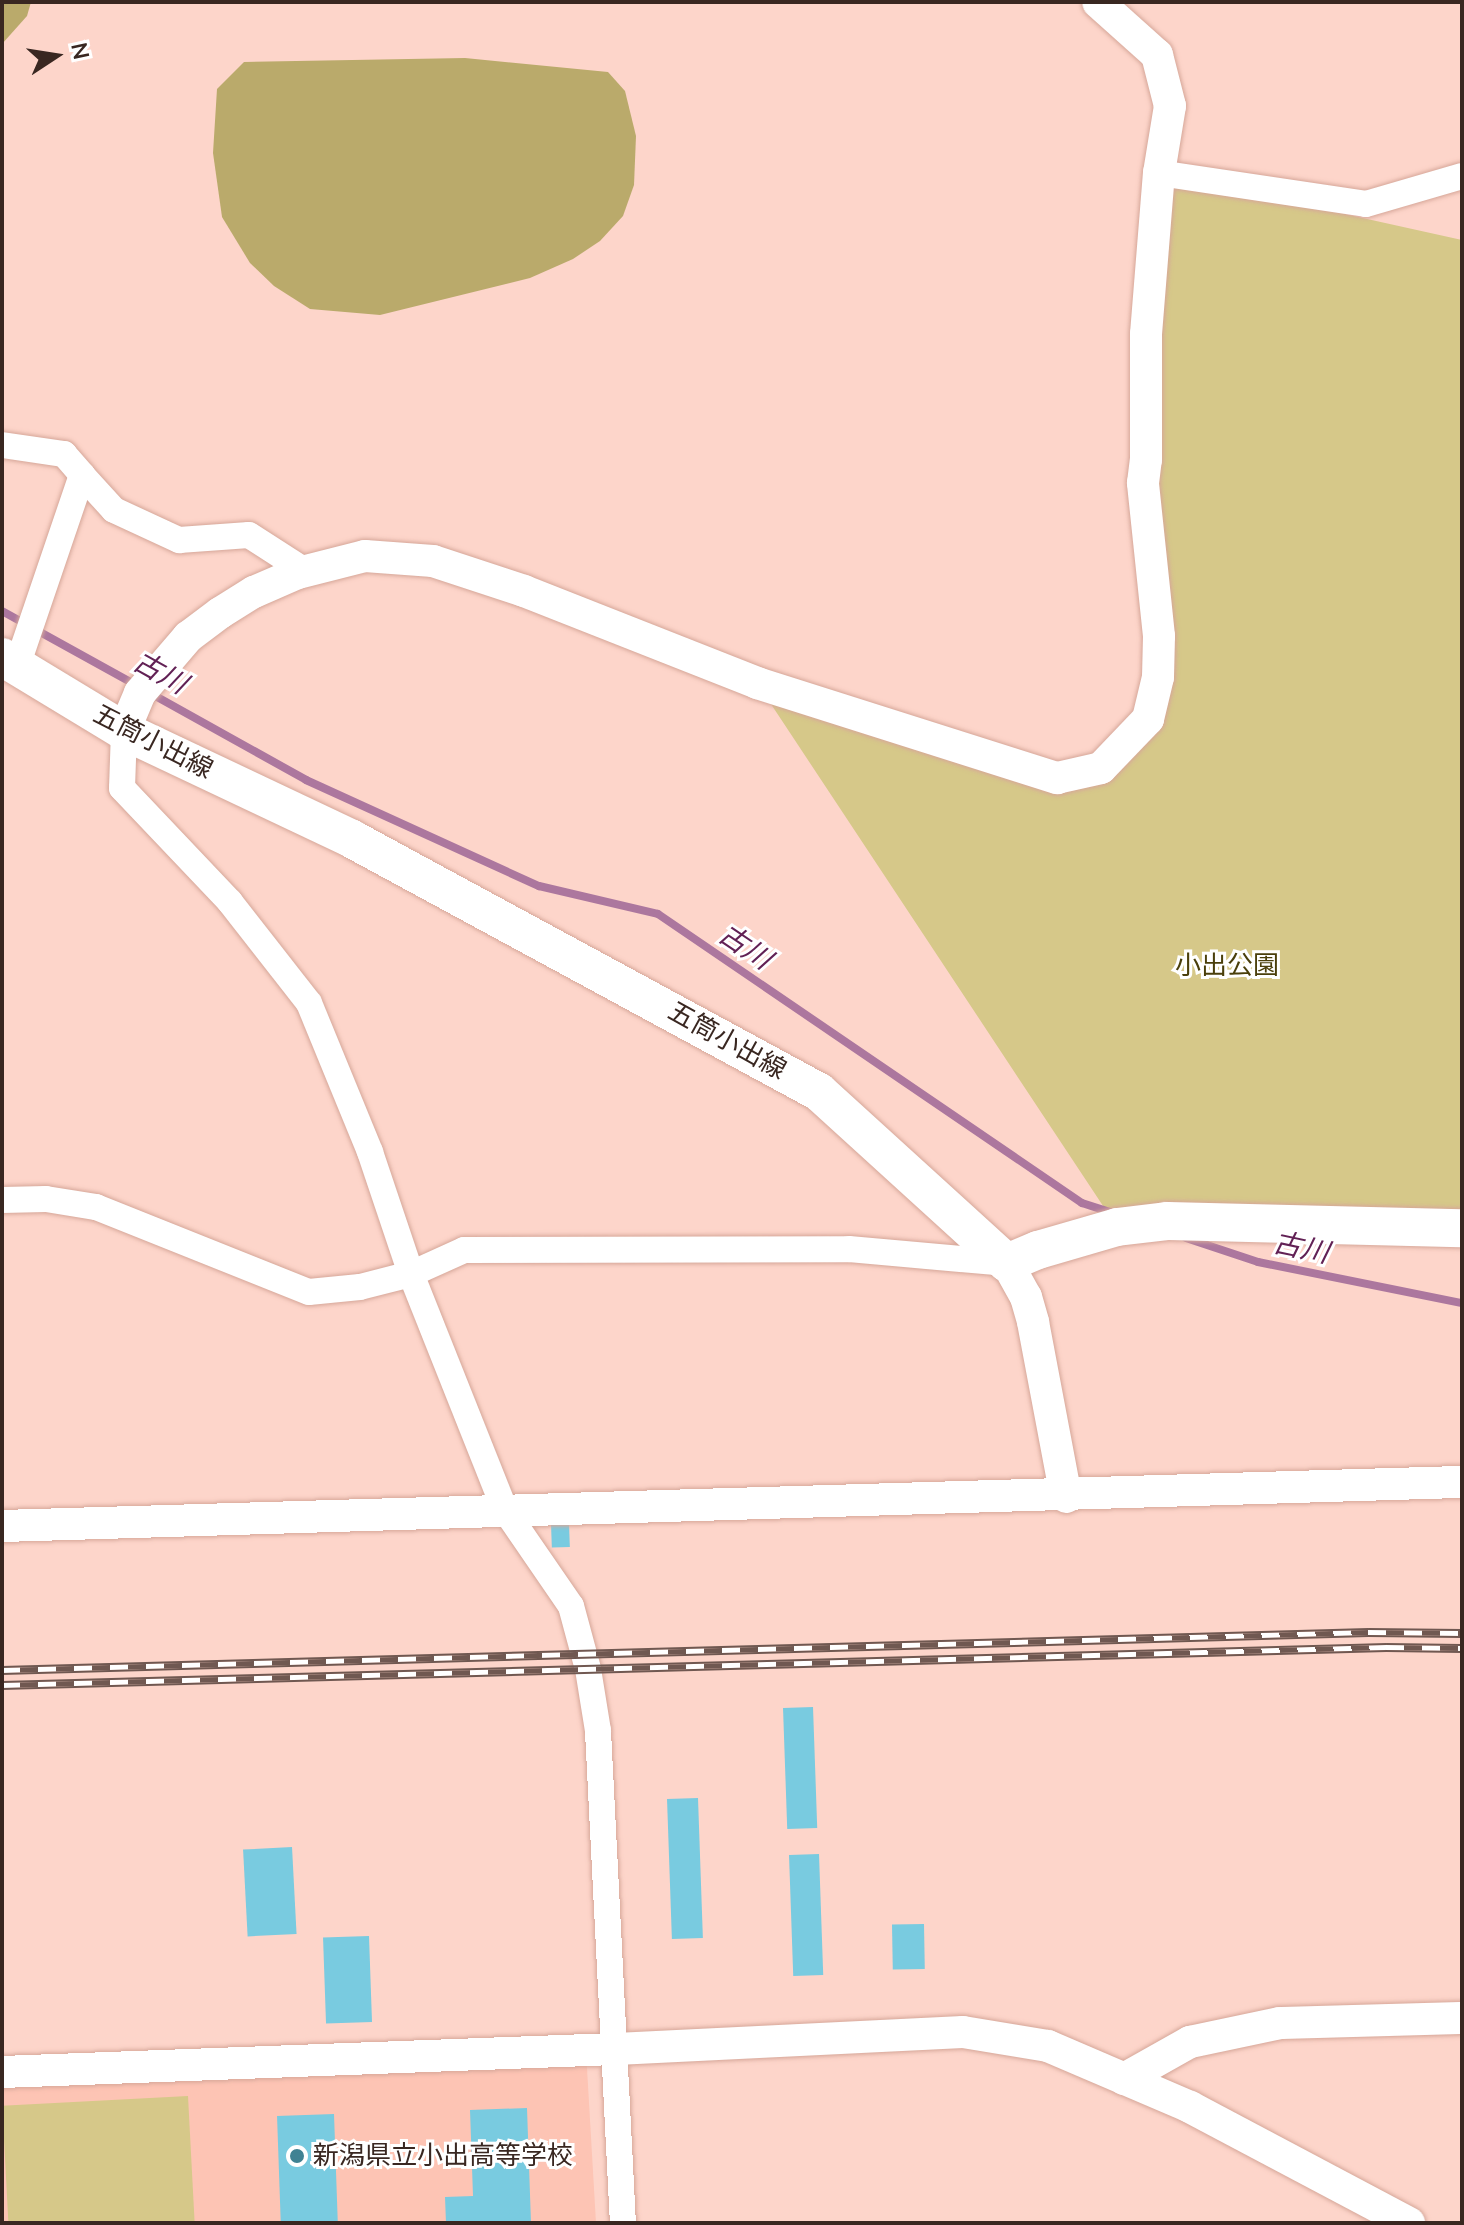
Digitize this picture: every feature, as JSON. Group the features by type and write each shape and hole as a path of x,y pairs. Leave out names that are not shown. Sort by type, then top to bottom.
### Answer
{"main road":[{"name":"五筒小出線","path":"9,662 124,731 352,839 819,1092 1007,1263"},
{"path":"1007,1263 1038,1250 1117,1227 1167,1221 1462,1228"}],"street":[{"path":"623,2223 598,1731 588,1669 571,1606 505,1510 411,1274 370,1152 309,1003 230,902 122,788 124,731 140,693 188,637 254,592 305,571 365,556 433,561 524,591 757,683 1057,778 1101,768 1148,719 1158,677 1159,636 1143,483 1146,460 1146,334 1159,173 1170,106 1157,55 1098,2"},
{"path":"1159,173 1366,204 1462,176"},
{"path":"2,445 64,454 114,510 179,540 249,535 305,571"},
{"path":"9,662 82,475"},
{"path":"2,1200 46,1199 96,1207 309,1292 360,1287 411,1274 464,1250 849,1249 1007,1263 1026,1297 1033,1322 1066,1497"},
{"path":"2,1526 1066,1497 1462,1482"},
{"path":"1124,2079 1190,2042 1280,2023 1462,2018"},
{"path":"2,2072 616,2049 963,2032 1048,2046 1190,2107 1409,2223"}],"shaded area":[{"path":"2,2 31,2 27,16 2,44"},
{"path":"465,58 608,72 625,91 636,136 634,185 623,216 600,241 573,259 530,278 380,315 310,309 274,286 250,263 222,217 213,153 217,89 244,62"},
{"name":"新潟県立小出高等学校","path":"586,2051 596,2223 2,2223 2,2088"}],"green space":[{"name":"小出公園","path":"1159,173 1462,240 1462,1228 1117,1227 757,683 1057,778 1148,719 1143,483"},
{"path":"188,2096 195,2223 8,2223 2,2106"}],"building":[{"path":"569,1523 570,1547 552,1548 551,1524"},
{"path":"813,1707 817,1828 787,1829 783,1708"},
{"path":"698,1798 703,1938 672,1939 667,1799"},
{"path":"292,1847 297,1934 248,1936 243,1850"},
{"path":"819,1854 823,1975 793,1976 789,1855"},
{"path":"924,1924 925,1969 893,1970 892,1925"},
{"path":"369,1936 372,2022 326,2024 323,1938"},
{"path":"527,2108 531,2223 446,2223 445,2197 473,2196 470,2110"},
{"path":"334,2114 338,2223 281,2223 277,2116"}],"waterway":[{"name":"古川","path":"2,611 138,686"},
{"name":"古川","path":"150,693 306,780 539,886 658,914 1082,1203 1112,1213"},
{"name":"古川","path":"1186,1238 1258,1262 1462,1303"}],"railway":[{"path":"2,1670 1368,1632 1462,1633"},
{"path":"2,1685 1386,1647 1462,1648"}],"place":[{"name":"新潟県立小出高等学校","path":"297,2156"}]}
